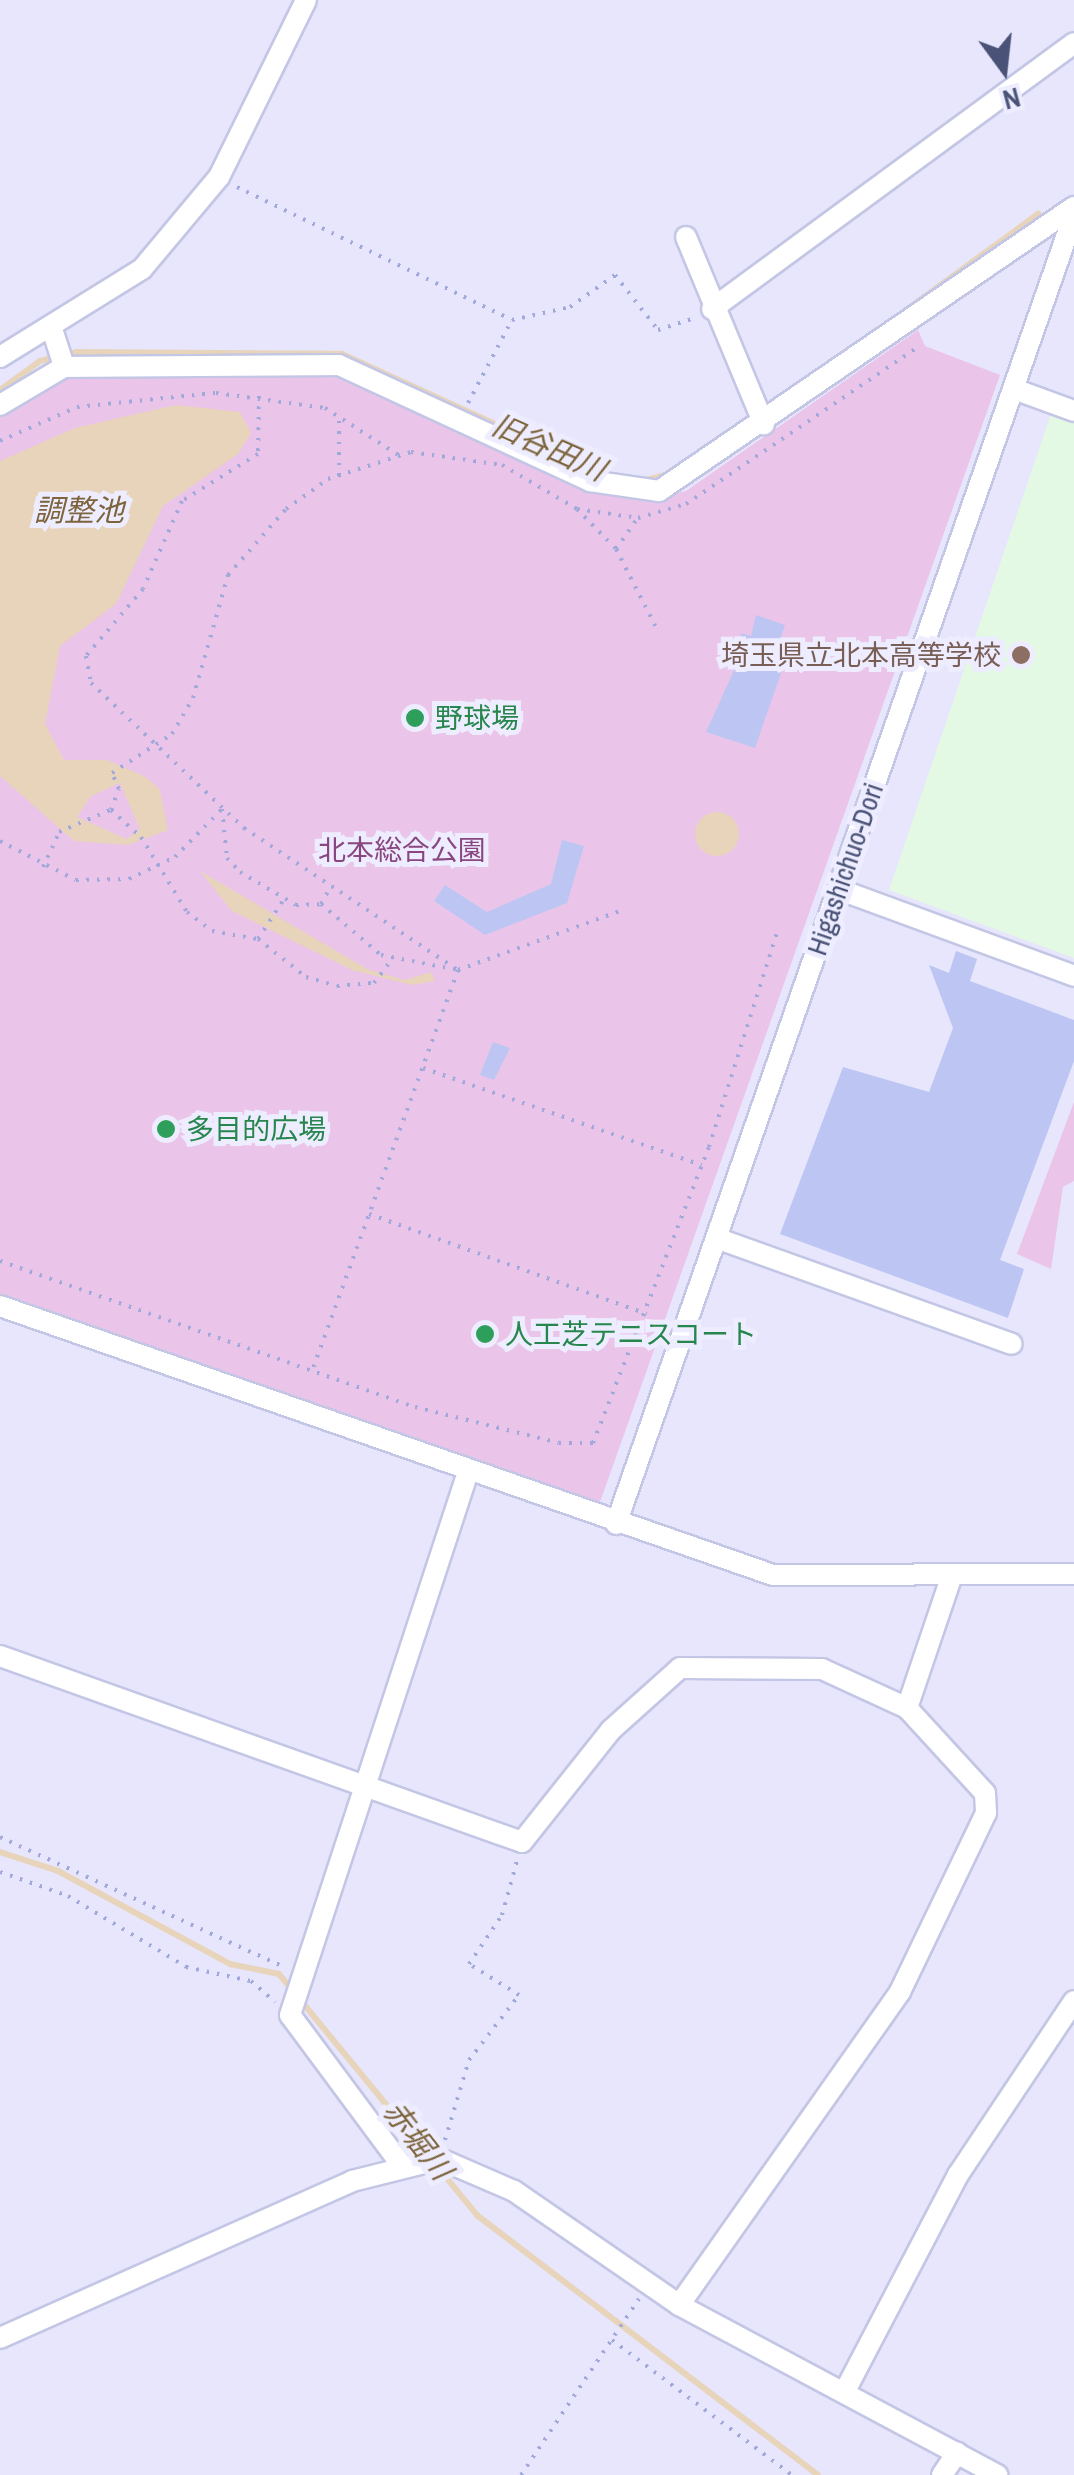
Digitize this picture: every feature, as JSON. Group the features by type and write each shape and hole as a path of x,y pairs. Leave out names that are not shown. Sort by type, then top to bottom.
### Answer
{"street":[{"path":"0,405 142,269 219,177 306,0"},
{"path":"712,310 1074,43"},
{"path":"0,357 60,351 339,365 459,421 632,492 683,482 1074,206"},
{"name":"Higashichuo-Dori","path":"616,1524 1074,215"},
{"path":"686,237 712,310 764,424"},
{"path":"1014,389 1074,411"},
{"path":"838,889 1074,976"},
{"path":"716,1238 1012,1344"},
{"path":"0,1306 616,1524 773,1575 951,1578 1074,1574"},
{"path":"400,2164 290,2015 468,1472"},
{"path":"907,1708 951,1578"},
{"path":"0,1656 522,1842 611,1730 680,1668 822,1669 907,1708 985,1792 986,1813 900,1992 679,2305"},
{"path":"846,2388 958,2176 1074,2002"},
{"path":"0,2338 400,2164 440,2159 514,2191 679,2305 846,2388 998,2475"},
{"path":"942,2475 958,2453"}],"path":[{"path":"219,177 350,249 512,320 570,307 615,274 658,330 712,310"},
{"path":"459,421 512,320"},
{"path":"259,396 258,454 182,501 143,590 86,656 91,682 152,748 222,809 458,970"},
{"path":"0,441 38,418 118,398 259,396 338,418 400,456"},
{"path":"338,418 338,476"},
{"path":"44,868 59,832 111,810 117,795 112,773 152,748 192,698 228,575 286,510 338,476 400,456 463,454 502,466 577,510 616,549 657,630"},
{"path":"616,549 638,518"},
{"path":"0,841 44,868 105,881 158,866 222,809"},
{"path":"222,809 227,858 284,899 321,904 392,959 458,970 620,911"},
{"path":"111,810 141,836 187,912 212,931 258,939 306,978 337,986 374,982 392,959"},
{"path":"321,904 331,886"},
{"path":"258,939 284,899"},
{"path":"0,1261 312,1372 579,1446 600,1439 702,1165 778,929"},
{"path":"312,1372 458,970"},
{"path":"422,1067 702,1165"},
{"path":"369,1214 646,1314"},
{"path":"0,1837 145,1898 230,1949 303,1974"},
{"path":"440,2159 468,2060 519,1995 469,1964 502,1915 522,1842"},
{"path":"0,1872 68,1896 186,1967 251,1982 290,2015"},
{"path":"521,2475 648,2287"},
{"path":"612,2340 792,2475"}],"shaded area":[{"name":"埼玉県立北本高等学校","path":"1052,411 1074,420 1074,958 889,890"}],"green space":[{"name":"北本総合公園","path":"918,330 925,346 1000,375 599,1505 0,1294 0,416 72,373 336,373 584,490 654,499 686,491"},
{"path":"1074,1102 1074,1181 1063,1187 1051,1269 1017,1254"}],"water":[{"name":"調整池","path":"176,405 240,412 251,433 238,454 163,506 116,604 60,646 45,724 64,760 107,760 146,777 160,790 168,830 128,845 74,841 0,776 0,461 75,428","holes":["120,783 140,829 127,839 77,817 91,796"]},
{"path":"717,812 732,819 739,834 732,849 717,856 702,849 695,834 702,819"},
{"path":"200,871 369,970 405,980 431,972 435,981 412,985 352,970 232,911"}],"building":[{"path":"756,615 785,625 778,646 789,650 755,748 706,732 741,655 741,633 751,636"},
{"path":"562,840 584,846 567,903 485,935 434,901 445,885 487,912 551,884"},
{"path":"956,951 977,959 970,981 1074,1020 1074,1061 1000,1260 1024,1269 1008,1318 780,1234 843,1067 929,1092 953,1028 929,965 949,973"},
{"path":"493,1042 510,1048 494,1080 480,1075"}],"waterway":[{"name":"旧谷田川","path":"905,311 1038,214"},
{"name":"旧谷田川","path":"0,390 40,361 76,352 342,354 606,475"},
{"name":"旧谷田川","path":"643,481 669,474"},
{"name":"赤堀川","path":"0,1852 58,1871 230,1964 279,1974 478,2216 818,2475"}],"place":[{"name":"埼玉県立北本高等学校","path":"1021,655"},
{"name":"野球場","path":"415,718"},
{"name":"多目的広場","path":"166,1129"},
{"name":"人工芝テニスコート","path":"485,1334"}]}
